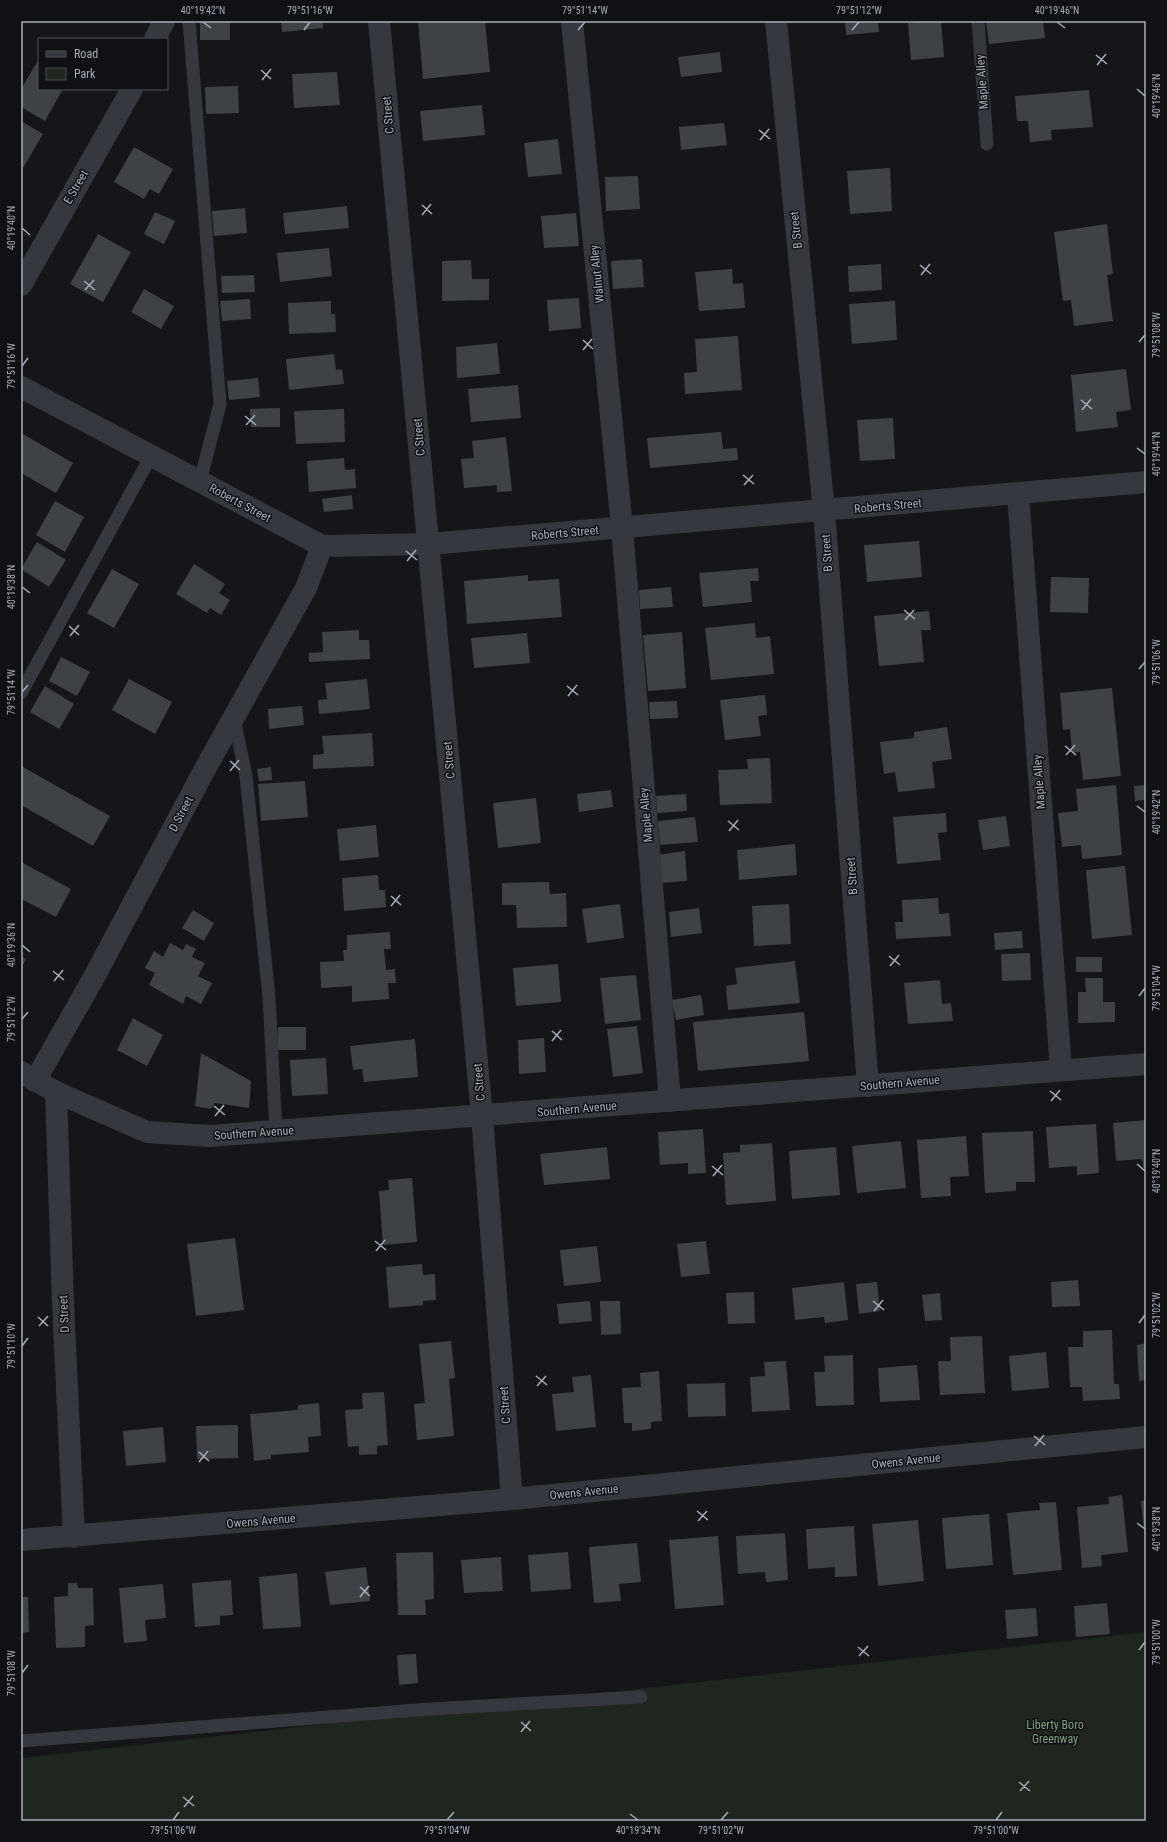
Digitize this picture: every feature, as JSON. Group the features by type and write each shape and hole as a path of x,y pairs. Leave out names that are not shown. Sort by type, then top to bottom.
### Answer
{"street":[{"path":"156,38 164,21"},
{"name":"C Street","path":"379,21 482,1116 512,1499"},
{"name":"Walnut Alley","path":"572,21 622,528"},
{"name":"B Street","path":"776,21 824,511 868,1086"},
{"name":"E Street","path":"21,285 131,90"},
{"name":"Roberts Street","path":"21,388 322,546 429,544 1146,482"},
{"name":"Maple Alley","path":"1018,494 1061,1070"},
{"name":"Maple Alley","path":"622,528 670,1101"},
{"name":"D Street","path":"28,1076 93,979 306,588 322,546"},
{"name":"Southern Avenue","path":"28,1076 56,1092 147,1132 210,1136 1146,1064"},
{"name":"D Street","path":"56,1092 74,1536"},
{"name":"Owens Avenue","path":"21,1540 512,1499 1146,1437"}],"lane":[{"path":"189,21 220,404 200,481"},
{"name":"Maple Alley","path":"978,21 987,144"},
{"path":"21,693 151,456"},
{"path":"234,718 246,776 268,989 276,1132"},
{"path":"21,1741 430,1709 546,1704 641,1697"}],"green space":[{"name":"Liberty Boro Greenway","path":"1146,1632 1146,1821 21,1821 21,1758"}],"building":[{"path":"200,21 230,21 230,40 200,40"},
{"path":"281,21 323,21 323,28 282,32"},
{"path":"418,21 485,21 490,72 423,79"},
{"path":"845,21 878,21 879,32 846,35"},
{"path":"941,21 944,57 911,60 908,23"},
{"path":"986,21 1043,21 1045,38 989,44"},
{"path":"720,52 722,72 681,77 678,57"},
{"path":"38,61 38,90 62,90 45,121 21,107 21,89"},
{"path":"337,72 340,105 294,108 292,74"},
{"path":"238,86 239,113 206,114 205,87"},
{"path":"1089,90 1093,127 1051,130 1052,140 1030,142 1028,121 1017,121 1015,96"},
{"path":"482,105 485,135 423,141 420,111"},
{"path":"21,121 43,134 23,168 21,167"},
{"path":"724,123 727,145 681,150 679,127"},
{"path":"558,139 562,174 528,177 524,143"},
{"path":"134,147 173,169 159,194 150,189 144,199 114,182"},
{"path":"890,168 892,211 850,214 847,171"},
{"path":"638,176 640,209 606,211 605,177"},
{"path":"347,206 349,228 285,234 283,213"},
{"path":"245,208 247,233 214,236 212,211"},
{"path":"155,212 175,221 164,244 144,234"},
{"path":"576,213 579,246 544,248 541,216"},
{"path":"1107,224 1113,274 1107,275 1113,321 1074,326 1071,300 1063,301 1054,232"},
{"path":"98,234 131,252 103,302 70,284"},
{"path":"329,248 332,276 280,282 277,253"},
{"path":"642,259 644,287 613,289 611,261"},
{"path":"471,260 472,279 489,279 489,300 442,301 442,261"},
{"path":"881,264 882,290 849,292 848,266"},
{"path":"732,269 733,284 743,283 745,308 699,311 695,272"},
{"path":"254,275 255,292 222,293 221,276"},
{"path":"144,289 174,306 161,329 131,312"},
{"path":"579,298 581,328 549,331 547,300"},
{"path":"250,299 251,319 222,321 220,301"},
{"path":"331,301 331,314 335,314 336,332 289,334 288,303"},
{"path":"895,301 897,340 852,344 849,304"},
{"path":"738,336 742,390 685,394 684,373 697,372 695,339"},
{"path":"497,343 500,374 457,378 456,347"},
{"path":"334,354 336,370 342,369 344,384 289,390 286,359"},
{"path":"1126,369 1131,410 1116,412 1118,427 1076,432 1071,375"},
{"path":"258,378 260,397 229,400 227,381"},
{"path":"518,385 521,418 471,422 468,389"},
{"path":"280,408 280,427 251,427 250,409"},
{"path":"344,409 345,442 296,444 294,411"},
{"path":"893,418 895,459 860,461 857,420"},
{"path":"721,432 723,449 737,448 738,460 650,468 647,438"},
{"path":"21,433 73,463 56,493 21,473"},
{"path":"506,437 512,491 497,492 497,485 464,488 461,459 474,458 472,441"},
{"path":"344,458 345,470 355,469 356,488 309,492 307,461"},
{"path":"352,495 353,509 324,512 322,499"},
{"path":"55,501 84,517 65,552 36,535"},
{"path":"919,541 922,577 867,582 864,545"},
{"path":"37,542 66,560 49,587 21,569"},
{"path":"194,564 225,584 219,593 230,600 221,615 210,608 207,613 176,594"},
{"path":"758,568 759,581 750,581 752,602 703,607 699,573"},
{"path":"112,569 139,584 114,628 87,613"},
{"path":"528,575 528,581 559,579 562,617 467,624 464,581"},
{"path":"1051,577 1089,578 1088,613 1050,612"},
{"path":"671,587 673,607 640,609 639,590"},
{"path":"929,611 931,630 921,630 924,662 879,666 874,616"},
{"path":"755,623 756,638 770,636 774,674 711,680 705,628"},
{"path":"359,630 359,640 369,640 370,659 309,662 309,653 323,652 322,632"},
{"path":"682,632 686,688 648,691 643,635"},
{"path":"527,633 530,663 474,668 471,638"},
{"path":"61,657 90,672 77,696 49,681"},
{"path":"129,679 172,702 155,734 112,710"},
{"path":"367,679 370,709 319,714 318,700 327,699 325,683"},
{"path":"45,686 74,704 59,729 30,712"},
{"path":"1112,688 1121,776 1083,780 1080,752 1072,753 1070,729 1063,730 1060,693"},
{"path":"765,695 767,715 758,716 761,736 725,740 720,700"},
{"path":"677,701 678,718 650,719 649,702"},
{"path":"302,706 304,725 269,729 268,709"},
{"path":"947,727 952,759 932,762 935,788 898,792 895,772 884,774 880,742 914,738 914,732"},
{"path":"372,733 374,766 313,769 313,755 324,754 322,736"},
{"path":"770,758 772,803 720,805 718,770 748,769 747,759"},
{"path":"21,766 110,816 93,846 21,805"},
{"path":"271,767 272,780 259,781 257,769"},
{"path":"305,781 308,817 261,821 258,784"},
{"path":"1116,785 1122,855 1082,859 1081,845 1062,847 1058,813 1078,811 1076,789"},
{"path":"1146,785 1146,800 1135,801 1134,786"},
{"path":"611,790 613,807 579,812 577,794"},
{"path":"686,794 687,811 657,813 656,796"},
{"path":"536,798 541,843 498,848 493,803"},
{"path":"946,813 947,832 938,833 941,860 897,864 893,817"},
{"path":"1006,816 1010,846 983,850 978,820"},
{"path":"695,817 698,842 660,845 658,821"},
{"path":"376,825 379,857 340,861 337,829"},
{"path":"795,844 797,875 739,880 737,850"},
{"path":"685,851 687,881 660,883 657,855"},
{"path":"21,862 71,889 56,917 21,899"},
{"path":"1125,866 1132,935 1092,939 1086,870"},
{"path":"378,875 379,890 385,890 386,907 344,911 342,878"},
{"path":"549,882 550,894 566,893 567,927 517,928 516,905 502,905 502,883"},
{"path":"938,898 939,914 949,913 951,936 896,939 895,922 903,922 902,900"},
{"path":"620,904 624,938 587,943 582,909"},
{"path":"789,904 791,944 754,946 752,906"},
{"path":"699,908 702,933 671,937 669,912"},
{"path":"193,910 214,923 204,941 182,928"},
{"path":"1022,931 1023,948 995,950 994,933"},
{"path":"390,932 391,949 384,949 386,970 395,969 396,983 388,983 389,999 352,1002 352,986 321,988 320,962 344,961 343,950 347,950 347,935"},
{"path":"170,943 183,950 186,944 196,949 192,957 205,963 198,976 212,983 201,1004 186,996 183,1004 149,985 155,973 145,968 154,951 163,957"},
{"path":"1030,953 1031,980 1002,981 1001,954"},
{"path":"21,956 26,959 21,969"},
{"path":"1076,957 1102,957 1102,972 1076,972"},
{"path":"795,961 800,1003 728,1010 726,986 737,984 735,968"},
{"path":"558,964 561,1002 516,1006 513,968"},
{"path":"636,975 641,1020 605,1024 600,978"},
{"path":"1085,978 1103,978 1103,1002 1115,1002 1115,1022 1078,1023 1078,992 1086,992"},
{"path":"940,980 942,1004 951,1003 953,1021 908,1024 904,983"},
{"path":"701,995 704,1015 676,1020 672,1000"},
{"path":"804,1012 809,1061 698,1071 693,1022"},
{"path":"133,1018 163,1035 147,1066 117,1050"},
{"path":"637,1026 643,1073 613,1077 607,1029"},
{"path":"278,1027 306,1027 306,1050 278,1050"},
{"path":"544,1038 546,1072 519,1074 518,1040"},
{"path":"415,1039 418,1077 364,1082 362,1069 353,1070 350,1046"},
{"path":"201,1053 251,1081 249,1108 215,1103 211,1109 195,1106"},
{"path":"326,1058 328,1094 292,1096 290,1060"},
{"path":"1146,1120 1146,1168 1143,1168 1142,1159 1116,1161 1113,1123"},
{"path":"1096,1124 1099,1173 1077,1175 1077,1166 1049,1168 1046,1127"},
{"path":"703,1129 706,1173 688,1174 688,1163 660,1165 658,1132"},
{"path":"1033,1131 1035,1182 1016,1182 1016,1191 985,1193 982,1133"},
{"path":"966,1136 969,1176 950,1177 951,1196 921,1198 917,1140"},
{"path":"901,1141 906,1188 857,1193 852,1146"},
{"path":"772,1143 776,1201 726,1205 723,1153 740,1152 740,1145"},
{"path":"607,1147 610,1179 544,1185 540,1154"},
{"path":"836,1147 840,1195 792,1199 789,1151"},
{"path":"412,1178 417,1242 383,1245 379,1191 389,1190 388,1180"},
{"path":"235,1238 244,1310 196,1316 187,1244"},
{"path":"706,1241 710,1274 681,1277 677,1244"},
{"path":"597,1246 601,1282 564,1286 560,1250"},
{"path":"422,1264 423,1275 435,1274 436,1300 423,1301 423,1305 389,1308 386,1267"},
{"path":"1078,1280 1080,1306 1052,1307 1051,1282"},
{"path":"844,1282 848,1320 825,1323 824,1317 795,1320 792,1288"},
{"path":"877,1282 880,1311 859,1314 856,1284"},
{"path":"754,1292 755,1323 728,1324 726,1293"},
{"path":"940,1293 942,1320 925,1321 922,1295"},
{"path":"590,1301 592,1321 559,1324 557,1304"},
{"path":"600,1301 620,1301 621,1334 601,1335"},
{"path":"1112,1330 1114,1384 1119,1384 1120,1399 1083,1401 1082,1387 1070,1387 1068,1347 1083,1347 1083,1331"},
{"path":"982,1336 985,1393 940,1395 938,1361 951,1361 950,1337"},
{"path":"451,1341 455,1378 449,1379 454,1436 417,1440 414,1404 425,1403 419,1344"},
{"path":"1146,1343 1146,1380 1139,1381 1137,1345"},
{"path":"1046,1352 1049,1388 1012,1391 1009,1356"},
{"path":"853,1355 854,1405 816,1406 814,1372 825,1372 824,1356"},
{"path":"786,1361 790,1410 752,1412 750,1377 765,1376 764,1362"},
{"path":"917,1365 920,1400 880,1402 878,1368"},
{"path":"659,1371 662,1421 651,1422 651,1429 632,1431 632,1423 624,1423 622,1388 641,1387 640,1373"},
{"path":"591,1375 596,1427 556,1431 552,1394 574,1392 572,1377"},
{"path":"725,1383 726,1416 688,1417 687,1384"},
{"path":"384,1392 388,1445 377,1446 377,1454 359,1455 359,1446 348,1447 345,1410 363,1409 362,1393"},
{"path":"319,1403 321,1436 308,1437 309,1452 271,1455 271,1459 254,1461 250,1414 298,1410 298,1405"},
{"path":"238,1425 238,1458 197,1459 196,1426"},
{"path":"163,1427 166,1462 126,1466 123,1431"},
{"path":"1122,1495 1128,1552 1101,1555 1102,1566 1082,1568 1077,1507 1109,1504 1108,1497"},
{"path":"1146,1500 1146,1540 1145,1540 1141,1501"},
{"path":"1056,1502 1062,1570 1013,1575 1007,1513 1040,1510 1039,1503"},
{"path":"989,1514 993,1565 946,1569 942,1518"},
{"path":"918,1520 924,1581 878,1586 872,1524"},
{"path":"854,1526 857,1576 835,1577 835,1567 808,1569 806,1529"},
{"path":"785,1533 788,1580 766,1582 765,1572 738,1574 736,1536"},
{"path":"718,1536 724,1605 675,1609 669,1540"},
{"path":"637,1543 641,1582 619,1584 621,1601 594,1603 589,1547"},
{"path":"433,1552 434,1599 425,1600 426,1615 398,1615 396,1553"},
{"path":"568,1552 571,1589 531,1592 528,1555"},
{"path":"501,1557 503,1591 464,1593 461,1560"},
{"path":"366,1567 370,1601 330,1605 325,1572"},
{"path":"297,1573 301,1627 263,1629 259,1577"},
{"path":"231,1580 233,1615 220,1616 220,1625 195,1627 192,1583"},
{"path":"68,1583 77,1583 78,1588 93,1588 94,1625 85,1626 85,1647 56,1648 54,1597 68,1596"},
{"path":"163,1584 166,1618 145,1620 147,1641 124,1643 119,1588"},
{"path":"21,1597 28,1597 29,1632 21,1633"},
{"path":"1107,1603 1110,1634 1076,1637 1074,1606"},
{"path":"1036,1608 1038,1636 1007,1639 1005,1610"},
{"path":"416,1654 418,1683 399,1685 397,1655"}]}
